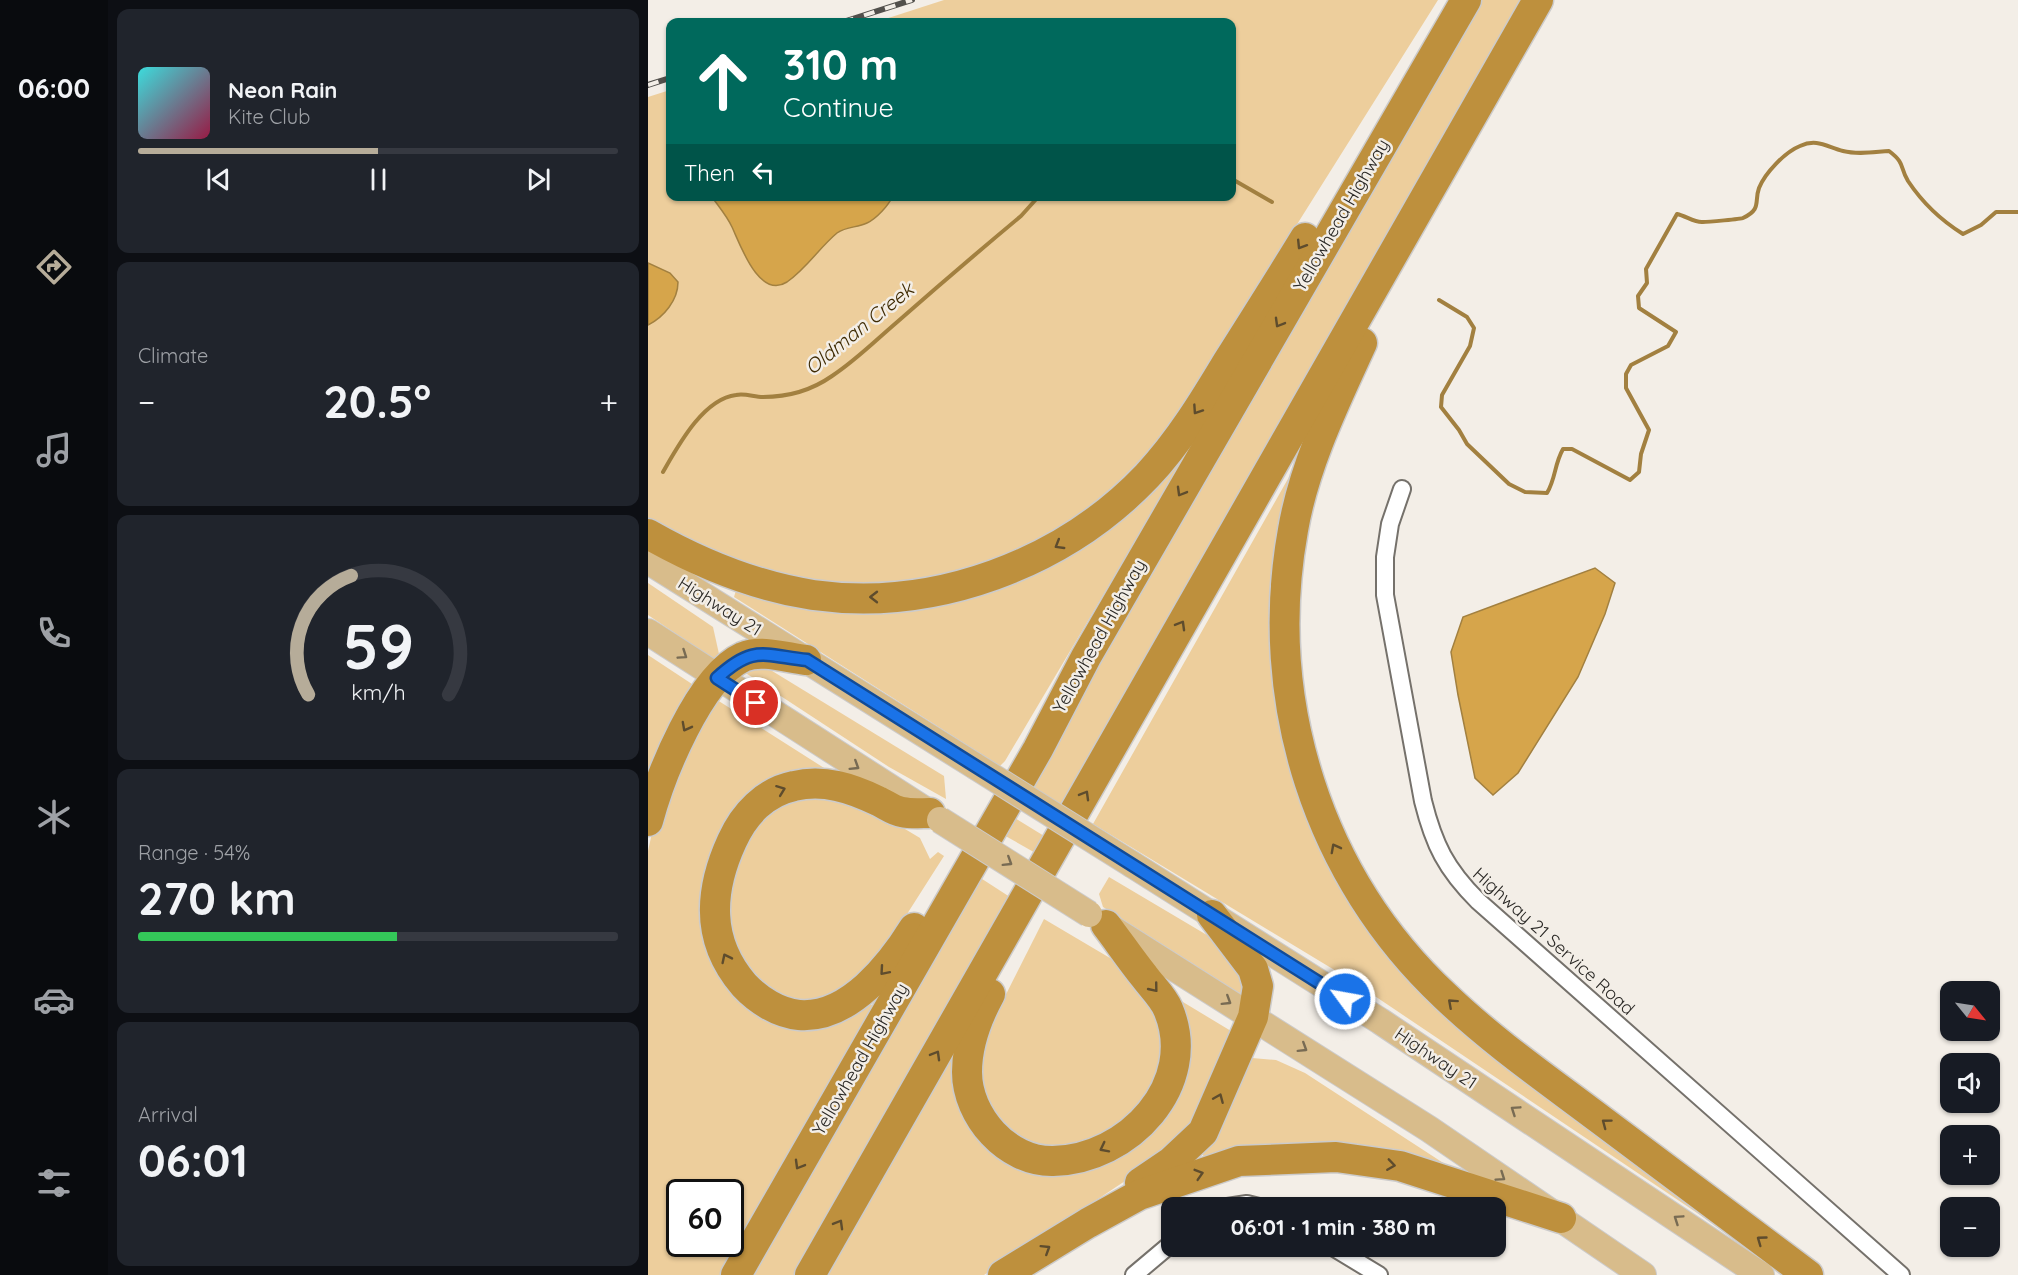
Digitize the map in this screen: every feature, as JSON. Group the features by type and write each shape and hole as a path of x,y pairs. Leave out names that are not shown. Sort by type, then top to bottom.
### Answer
{"highway":[{"path":"648,534 697,559 767,585 815,595 891,597 934,591 981,580 1030,560 1090,525 1147,476 1178,437 1456,0"},
{"name":"Yellowhead Highway","path":"736,1275 1026,770 1086,657 1466,0"},
{"path":"810,1275 1538,0"},
{"path":"1446,159 1447,181 1377,311 1345,380 1313,458 1293,528 1285,605 1287,678 1296,737 1309,787 1332,843 1370,907 1395,942 1443,994 1527,1064 1808,1275"},
{"path":"648,821 672,753 699,702 717,678 738,661 756,654 807,660"},
{"path":"935,817 902,812 861,793 837,785 813,783 778,790 753,809 736,831 716,880 715,916 719,941 728,964 753,994 777,1009 799,1015 819,1013 861,992 880,976 900,951 1086,657"},
{"path":"1020,909 1021,935 979,1016 971,1041 967,1074 974,1103 986,1126 1006,1146 1036,1159 1053,1161 1071,1159 1108,1146 1132,1131 1151,1113 1165,1093 1172,1075 1176,1044 1168,1009 1098,920"},
{"path":"1088,1223 1171,1162 1203,1132 1253,1017 1258,986 1253,969 1212,915"},
{"path":"1003,1275 1139,1195 1239,1161 1336,1157 1400,1166 1561,1218"}],"main road":[{"name":"Highway 21","path":"648,561 1390,1027 1761,1275"},
{"path":"648,632 935,817 1429,1129 1643,1275"}],"street":[{"name":"Highway 21 Service Road","path":"1402,489 1388,535 1385,595 1423,801 1430,831 1447,867 1478,901 1901,1275"},
{"path":"1134,1275 1161,1252"},
{"path":"1349,1257 1379,1275"}],"shaded area":[{"path":"944,0 1438,0 1169,428 1104,495 1033,544 994,561 953,574 908,581 860,584 829,584 788,579 762,571 648,523 648,97 666,91 666,201 1236,201 1236,18 888,18"},
{"path":"1478,0 1523,0 1065,807 1030,786"},
{"path":"715,201 889,201 871,221 837,233 794,276 777,286 759,277 752,268 725,215"},
{"path":"648,263 670,273 678,282 676,295 669,307 648,325"},
{"path":"1250,347 1000,766 734,597 737,587 822,604 1057,556"},
{"path":"1289,477 1277,549 1278,682 1366,921 1716,1223 1715,1225 1351,980 1093,824"},
{"path":"1595,568 1615,583 1605,614 1578,677 1518,773 1493,795 1475,778 1458,695 1451,652 1463,617"},
{"path":"648,583 713,627 719,654 715,660 648,615"},
{"path":"648,655 695,686 648,783"},
{"path":"764,666 944,776 946,799 889,767 741,670"},
{"path":"714,698 832,773 718,839 743,1001 874,1005 744,1236 744,1179 666,1179 666,1257 732,1257 722,1275 648,1275 648,851 656,815"},
{"path":"819,793 875,811 920,838 930,859 938,852 944,856 872,969 825,999 800,1002 758,990 736,965 724,871 768,809"},
{"path":"1013,817 1049,839 1039,855 1002,834"},
{"path":"979,877 1013,899 794,1275 749,1275"},
{"path":"1109,877 1217,941 1232,954 1245,992 1239,993 1103,907 1099,894"},
{"path":"1044,919 1110,958 1139,980 1169,1044 1142,1111 1092,1144 1037,1151 999,1123 982,1085 980,1060 987,1032"},
{"path":"1173,996 1231,1031 1189,1130 1131,1177 984,1275 825,1275 950,1055 956,1059 1027,1169 1169,1108"},
{"path":"1252,1058 1276,1060 1305,1073 1451,1168 1206,1160 1201,1152 1243,1066"}],"waterway":[{"name":"Oldman Creek","path":"1439,300 1467,317 1474,328 1470,346 1442,395 1441,407 1467,444 1509,484 1525,492 1547,493 1563,449 1572,449 1630,480 1639,472 1641,454 1649,430 1626,388 1626,374 1631,365 1668,346 1676,332 1639,308 1638,296 1647,283 1646,269 1677,214 1700,222 1743,218 1749,215 1755,208 1759,188 1776,164 1794,149 1812,143 1854,153 1889,151 1898,159 1908,181 1926,204 1963,234 1981,225 1996,212 2018,212"},
{"name":"Oldman Creek","path":"1236,181 1272,202"},
{"name":"Oldman Creek","path":"663,472 693,425 713,405 724,398 739,395 773,397 791,394 824,381 865,351 1021,216 1034,201"}],"railway":[{"path":"856,18 912,0"},
{"path":"648,85 666,79"}],"route":[{"path":"756,703 717,678 743,657 756,654 807,660 1345,999"}]}
